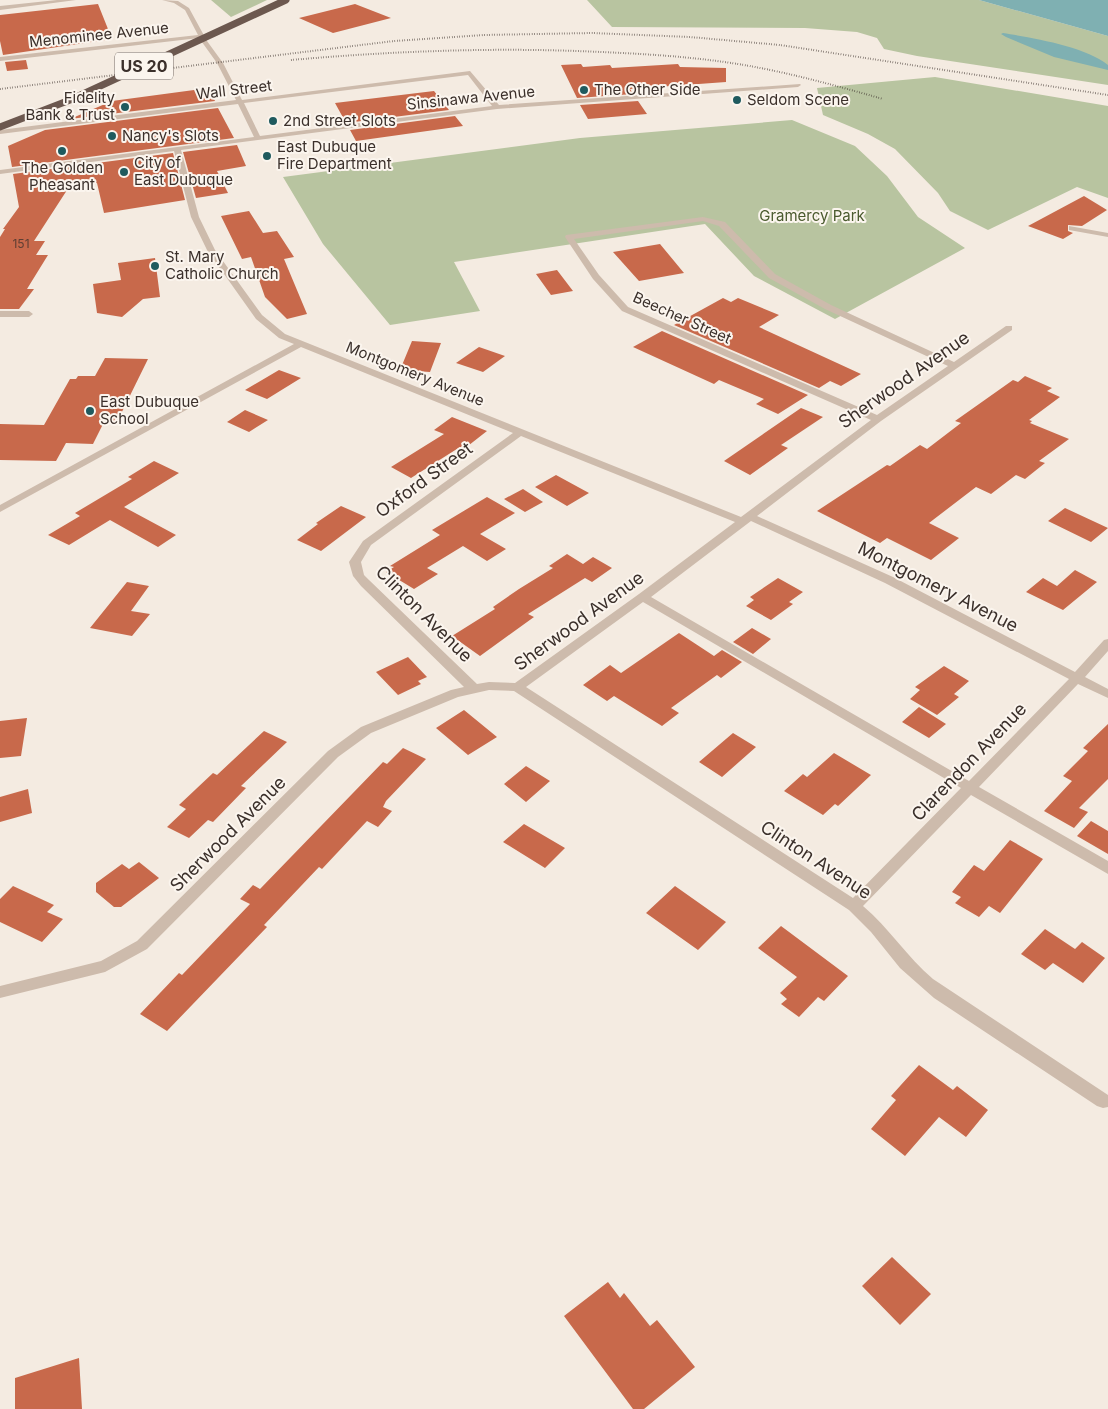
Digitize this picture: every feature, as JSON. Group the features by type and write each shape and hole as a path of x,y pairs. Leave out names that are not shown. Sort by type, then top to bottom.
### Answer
{"highway":[{"name":"US 20","path":"0,127 70,100 286,0"}],"street":[{"path":"0,8 73,0"},
{"path":"165,0 176,2 187,9 220,63 258,138"},
{"name":"Menominee Avenue","path":"0,59 202,36"},
{"name":"Wall Street","path":"0,132 470,73 497,107"},
{"name":"Sinsinawa Avenue","path":"0,172 497,107 798,85"},
{"name":"Montgomery Avenue","path":"177,148 195,217 212,250 259,317 282,336 520,432 745,519 889,580 1108,694"},
{"name":"Beecher Street","path":"878,419 625,309 596,277 569,237 703,219 717,221 728,229 772,276 828,307 954,366"},
{"path":"1072,228 1108,235"},
{"path":"0,314 29,314"},
{"name":"Sherwood Avenue","path":"5,992 105,966 142,945 326,760 350,740 385,720 455,693 489,686 517,687 643,597 878,419 1009,328"},
{"path":"0,509 300,344"},
{"name":"Oxford Street","path":"355,562 367,543 520,432"},
{"name":"Clinton Avenue","path":"355,562 359,576 365,583 473,688"},
{"path":"643,597 1108,868"},
{"name":"Clarendon Avenue","path":"854,906 1077,678 1108,643"},
{"name":"Clinton Avenue","path":"517,687 854,906 869,918 919,977 939,993 1103,1101"}],"green space":[{"path":"211,0 267,0 231,17"},
{"path":"587,0 979,0 1108,36 1108,85 917,56 884,49 877,38 857,32 805,28 612,27"},
{"path":"935,77 1108,106 1108,198 1077,187 988,230 950,211 938,193 895,149 868,134 823,115 817,88"},
{"name":"Gramercy Park","path":"792,120 855,146 887,176 918,217 965,248 835,319 754,276 705,224 454,262 480,311 390,325 323,244 283,177 580,138"}],"water":[{"path":"979,0 1108,0 1108,36"},
{"path":"1001,34 1043,40 1072,48 1098,58 1108,65 1108,70 1054,57 1006,37"}],"building":[{"path":"98,4 112,39 3,55 0,41 0,15"},
{"path":"355,4 391,18 333,33 299,18"},
{"path":"26,60 28,69 7,71 5,62"},
{"path":"581,64 583,67 610,65 612,68 678,64 680,67 726,68 726,82 630,89 633,94 577,98 561,65"},
{"path":"209,88 215,101 70,119 112,101"},
{"path":"434,91 449,110 346,123 335,103"},
{"path":"638,101 647,114 588,119 580,105"},
{"path":"218,108 234,138 12,167 8,146 45,130"},
{"path":"455,116 463,126 356,141 350,130"},
{"path":"237,145 246,166 217,171 228,193 196,198 183,152"},
{"path":"173,153 185,200 104,213 97,183 69,187 34,241 45,241 36,255 48,255 27,289 34,289 19,309 0,309 0,237 5,229 3,229 19,207 13,174"},
{"path":"1084,196 1107,210 1082,226 1068,225 1068,231 1073,233 1063,239 1028,226"},
{"path":"249,211 263,233 277,231 294,257 284,259 307,314 287,319 265,297 251,257 242,259 221,216"},
{"path":"660,244 684,273 639,281 613,252"},
{"path":"155,258 160,297 143,299 122,317 97,313 93,284 121,280 118,263"},
{"path":"557,270 573,291 551,295 536,274"},
{"path":"723,298 731,302 738,298 779,315 759,327 861,374 841,386 830,381 819,388 674,325"},
{"path":"662,331 808,395 778,414 756,404 764,399 719,380 714,384 633,347"},
{"path":"412,341 441,343 430,372 400,370"},
{"path":"479,347 505,356 483,372 456,363"},
{"path":"105,358 148,359 116,424 103,424 93,444 66,443 56,461 0,460 0,424 44,425 70,379 76,379 78,376 95,376"},
{"path":"279,370 301,378 267,399 245,390"},
{"path":"1025,376 1052,388 1047,391 1060,397 1029,420 1032,421 1030,423 1069,439 1039,461 1045,463 1025,479 1016,475 991,494 976,487 929,523 959,538 931,560 887,538 880,543 817,511 920,445 927,449 961,423 955,421 1013,380 1018,382"},
{"path":"801,408 823,417 781,445 788,448 750,475 724,461"},
{"path":"245,410 268,420 249,432 227,422"},
{"path":"452,417 487,431 464,449 460,447 411,478 391,467 444,434 434,430"},
{"path":"154,461 179,473 124,507 176,535 158,547 110,520 69,545 48,535 80,516 75,513 132,479 128,477"},
{"path":"556,475 589,493 567,506 535,487"},
{"path":"523,489 543,502 525,512 504,499"},
{"path":"487,497 515,513 480,534 506,549 487,561 463,546 427,568 438,574 414,589 386,572 394,567 390,566 440,535 432,530"},
{"path":"341,506 366,517 321,551 297,540 318,524 316,523"},
{"path":"1065,508 1108,528 1091,542 1048,521"},
{"path":"567,554 583,564 593,557 612,568 592,582 585,578 528,614 534,617 480,656 452,636 495,609 493,607 553,568 549,566"},
{"path":"1075,570 1097,582 1063,610 1026,592 1043,578 1057,586"},
{"path":"778,578 803,592 789,602 793,604 771,620 746,606 754,600 750,597"},
{"path":"127,582 149,586 131,611 150,614 132,636 90,628"},
{"path":"752,628 771,639 753,654 733,642"},
{"path":"679,633 714,656 722,650 742,662 721,678 717,675 671,708 679,713 662,726 614,696 607,701 583,685 610,665 621,673"},
{"path":"408,657 427,677 418,681 421,684 398,695 376,672"},
{"path":"944,666 969,681 954,694 959,697 937,715 910,699 920,690 915,687"},
{"path":"919,707 946,724 929,738 902,722"},
{"path":"464,710 497,737 468,755 436,728"},
{"path":"27,718 21,756 0,758 0,721"},
{"path":"1108,724 1108,779 1079,808 1088,812 1074,828 1044,811 1072,781 1063,776 1088,751 1083,748"},
{"path":"264,731 287,742 241,786 246,788 213,822 208,820 189,838 167,827 186,809 179,805 213,773 217,775"},
{"path":"733,733 756,747 722,777 699,762"},
{"path":"403,748 426,759 386,801 383,807 392,811 378,827 367,821 322,869 319,867 264,925 267,927 167,1031 140,1014 179,973 182,975 250,904 240,899 253,885 260,889 383,762 387,764"},
{"path":"834,753 871,775 838,806 835,804 823,815 784,791 803,774 807,777"},
{"path":"526,766 550,781 526,802 504,784"},
{"path":"28,789 32,813 0,822 0,797"},
{"path":"1091,821 1108,831 1108,854 1077,836"},
{"path":"524,824 565,848 545,868 503,842"},
{"path":"1010,840 1043,859 1000,913 989,906 979,917 955,903 961,897 952,892 974,865 984,871"},
{"path":"139,862 159,878 121,907 114,907 96,892 96,883 122,864 129,869"},
{"path":"13,886 54,905 47,912 63,919 42,942 0,922 0,899"},
{"path":"675,886 726,922 698,950 646,913"},
{"path":"781,926 848,976 824,1001 818,997 799,1017 781,1004 787,999 780,993 797,977 758,948"},
{"path":"1045,929 1075,949 1082,942 1105,958 1083,983 1053,963 1045,970 1021,954"},
{"path":"919,1065 953,1090 957,1086 988,1110 966,1137 939,1117 905,1156 871,1129 896,1100 891,1096"},
{"path":"892,1257 931,1294 900,1325 862,1286"},
{"path":"608,1282 620,1298 624,1293 650,1326 657,1320 695,1367 644,1409 633,1409 564,1316"},
{"path":"79,1358 82,1409 15,1409 15,1378"}],"railway":[{"path":"0,89 394,41 484,35 592,33 690,37 780,45 1108,95"},
{"path":"291,60 368,54 484,50 654,55 762,68 883,99"}],"place":[{"name":"The Other Side","path":"584,90"},
{"name":"Seldom Scene","path":"737,100"},
{"name":"Fidelity Bank & Trust","path":"125,107"},
{"name":"2nd Street Slots","path":"273,121"},
{"name":"Nancy's Slots","path":"112,136"},
{"name":"The Golden Pheasant","path":"62,151"},
{"name":"East Dubuque Fire Department","path":"267,156"},
{"name":"City of East Dubuque","path":"124,172"},
{"name":"St. Mary Catholic Church","path":"155,266"},
{"name":"East Dubuque School","path":"90,411"}]}
